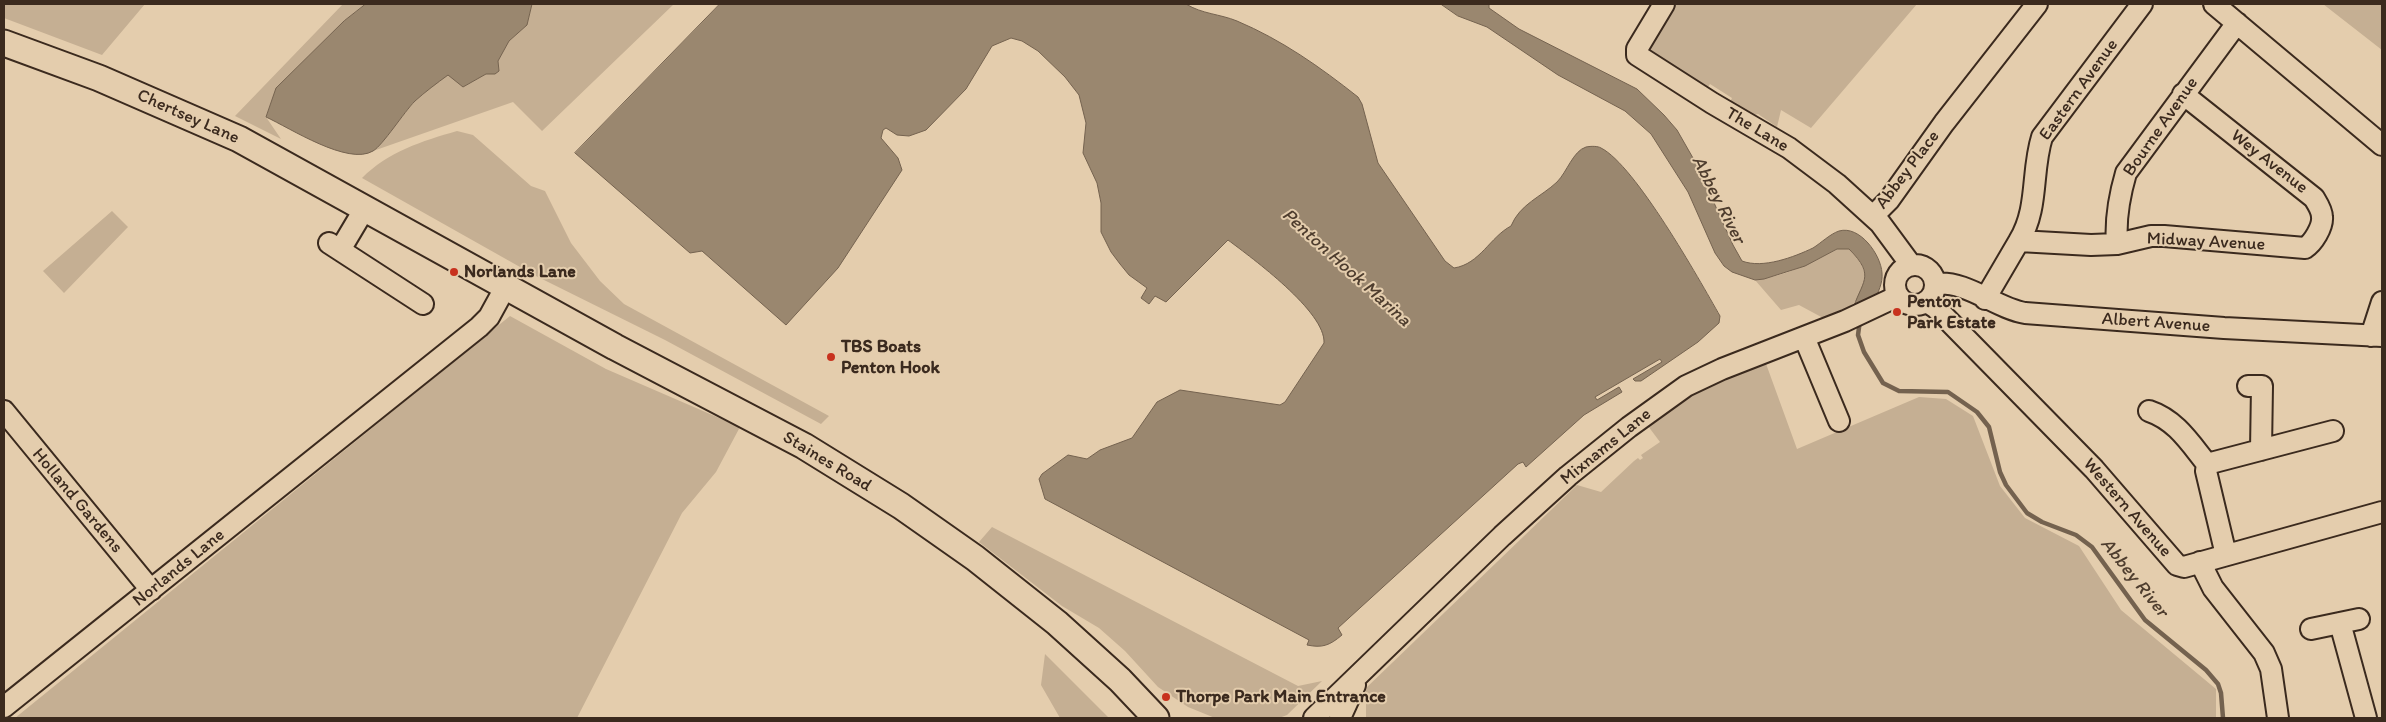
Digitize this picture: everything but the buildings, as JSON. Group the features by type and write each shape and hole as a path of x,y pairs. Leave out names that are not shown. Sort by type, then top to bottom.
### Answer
{"main road":[{"name":"Chertsey Lane","path":"4,43 99,78 238,139 506,286"},
{"name":"Staines Road","path":"506,286 615,347 804,446 901,506 975,558 1057,623 1120,680 1156,718"},
{"name":"Staines Road","path":"1120,680 1175,718"}],"street":[{"name":"The Lane","path":"1664,4 1652,20 1636,52 1640,57 1808,161 1838,184 1873,216"},
{"name":"Abbey Place","path":"1911,264 1873,216 1889,200 1944,123 2037,4"},
{"name":"Eastern Avenue","path":"2019,241 2027,228 2030,216 2034,197 2036,159 2042,136 2142,4"},
{"path":"2214,4 2382,145"},
{"name":"Bourne Avenue","path":"2116,244 2116,224 2120,194 2126,173 2237,23"},
{"name":"Wey Avenue","path":"2183,94 2314,198 2322,216 2320,228 2310,244"},
{"path":"365,208 335,246 422,304"},
{"name":"Midway Avenue","path":"2019,241 2091,246 2116,244 2151,236 2305,248 2310,244"},
{"path":"1985,299 2019,241"},
{"path":"1911,264 1926,268 1932,273 1931,293 1911,305 1898,296 1895,281 1898,273 1911,264"},
{"name":"Albert Avenue","path":"1931,293 1952,284 2009,310 2025,313 2224,328 2377,336"},
{"name":"Norlands Lane","path":"4,707 479,327 489,317 506,286"},
{"name":"Western Avenue","path":"1931,293 1936,308 2094,469 2177,565 2184,567 2382,512"},
{"name":"Mixnams Lane","path":"1314,718 1502,536 1568,476 1622,432 1686,386 1722,369 1845,321 1898,296"},
{"path":"2377,336 2382,302"},
{"path":"1804,337 1839,421"},
{"path":"2248,386 2262,386 2261,450"},
{"name":"Holland Gardens","path":"4,411 151,590"},
{"path":"2150,411 2163,416 2175,426 2206,464 2206,471 2226,555"},
{"path":"2206,464 2333,431"},
{"path":"2200,562 2213,588 2264,653 2271,669 2278,718"},
{"path":"2311,629 2349,621 2366,718"},
{"name":"Mixnams Lane","path":"1340,718 1344,706 1362,672"}],"shaded area":[{"path":"4,4 145,4 102,55 4,18"},
{"path":"343,4 366,4 344,21 276,88 266,117 281,139 235,116"},
{"path":"532,4 674,4 542,131 513,102 373,151 415,101 448,74 463,87 486,74 499,71 498,61 509,41 527,25"},
{"path":"1672,4 1917,4 1811,128 1781,110 1777,127 1758,114 1751,116 1728,106 1732,98 1710,84 1704,93 1645,49"},
{"path":"2323,4 2382,4 2382,50"},
{"path":"457,131 473,135 531,186 545,191 571,243 600,281 624,304 829,416 821,424 665,340 536,276 362,178 383,161 406,148"},
{"path":"112,211 128,227 64,293 43,271"},
{"path":"1837,249 1849,249 1859,261 1864,274 1864,286 1853,304 1825,319 1799,305 1781,310 1755,280 1788,272"},
{"path":"510,316 606,369 740,427 716,472 682,513 577,718 15,718"},
{"path":"1765,361 1797,449 1919,397 1946,399 1973,416 2000,486 2025,518 2079,546 2121,610 2216,689 2216,718 1366,718 1366,688 1577,485 1601,492 1634,461 1638,458 1640,460 1643,458 1641,455 1660,442 1648,426 1691,395 1718,380"},
{"path":"992,527 1298,686 1322,681 1287,715 1279,718 1215,718 1188,707 1158,687 1125,651 1099,628 1062,606 979,542"},
{"path":"1045,654 1109,718 1060,718 1041,685"}],"water":[{"path":"366,4 532,4 527,25 509,41 498,61 499,71 495,74 486,74 463,87 448,75 415,101 377,148 362,154 349,154 319,144 266,117 276,88 344,21"},
{"name":"Penton Hook Marina","path":"720,4 1186,4 1198,10 1254,28 1285,45 1358,97 1362,104 1378,163 1445,261 1454,268 1478,256 1511,226 1525,206 1557,182 1581,149 1590,146 1601,148 1615,159 1631,176 1665,224 1720,316 1719,323 1698,342 1641,381 1633,379 1662,362 1660,359 1595,397 1597,400 1619,387 1622,392 1584,415 1526,467 1523,462 1518,464 1338,628 1342,635 1325,645 1307,645 1309,640 1045,499 1039,479 1042,474 1068,455 1087,459 1100,450 1132,438 1157,402 1180,390 1280,405 1285,402 1324,343 1321,330 1313,316 1301,302 1269,272 1228,240 1166,302 1155,296 1149,304 1141,298 1147,288 1129,275 1111,252 1101,232 1101,203 1097,183 1083,153 1086,123 1079,95 1065,77 1038,51 1022,41 1011,38 992,46 966,89 926,130 909,136 897,135 886,128 883,130 881,138 898,158 902,170 838,268 786,325 702,251 690,253 575,153"},
{"path":"1441,4 1489,4 1489,8 1519,29 1637,89 1677,130 1697,165 1742,261 1759,264 1788,258 1813,248 1839,231 1847,230 1862,237 1873,250 1881,266 1882,280 1874,302 1852,312 1865,273 1858,258 1849,249 1837,249 1805,266 1764,279 1755,280 1732,272 1724,266 1715,253 1688,192 1651,134 1625,111 1558,75 1487,27 1458,16"}],"waterway":[{"name":"Abbey River","path":"1860,320 1858,335 1864,352 1883,383 1899,391 1948,392 1977,412 1989,427 2000,472 2006,485 2027,513 2042,522 2076,535 2092,547 2145,620 2206,670 2218,684 2221,693 2223,718"}],"place":[{"name":"Norlands Lane","path":"454,272"},
{"name":"Penton Park Estate","path":"1897,312"},
{"name":"TBS Boats Penton Hook","path":"831,357"},
{"name":"Thorpe Park Main Entrance","path":"1166,697"}]}
